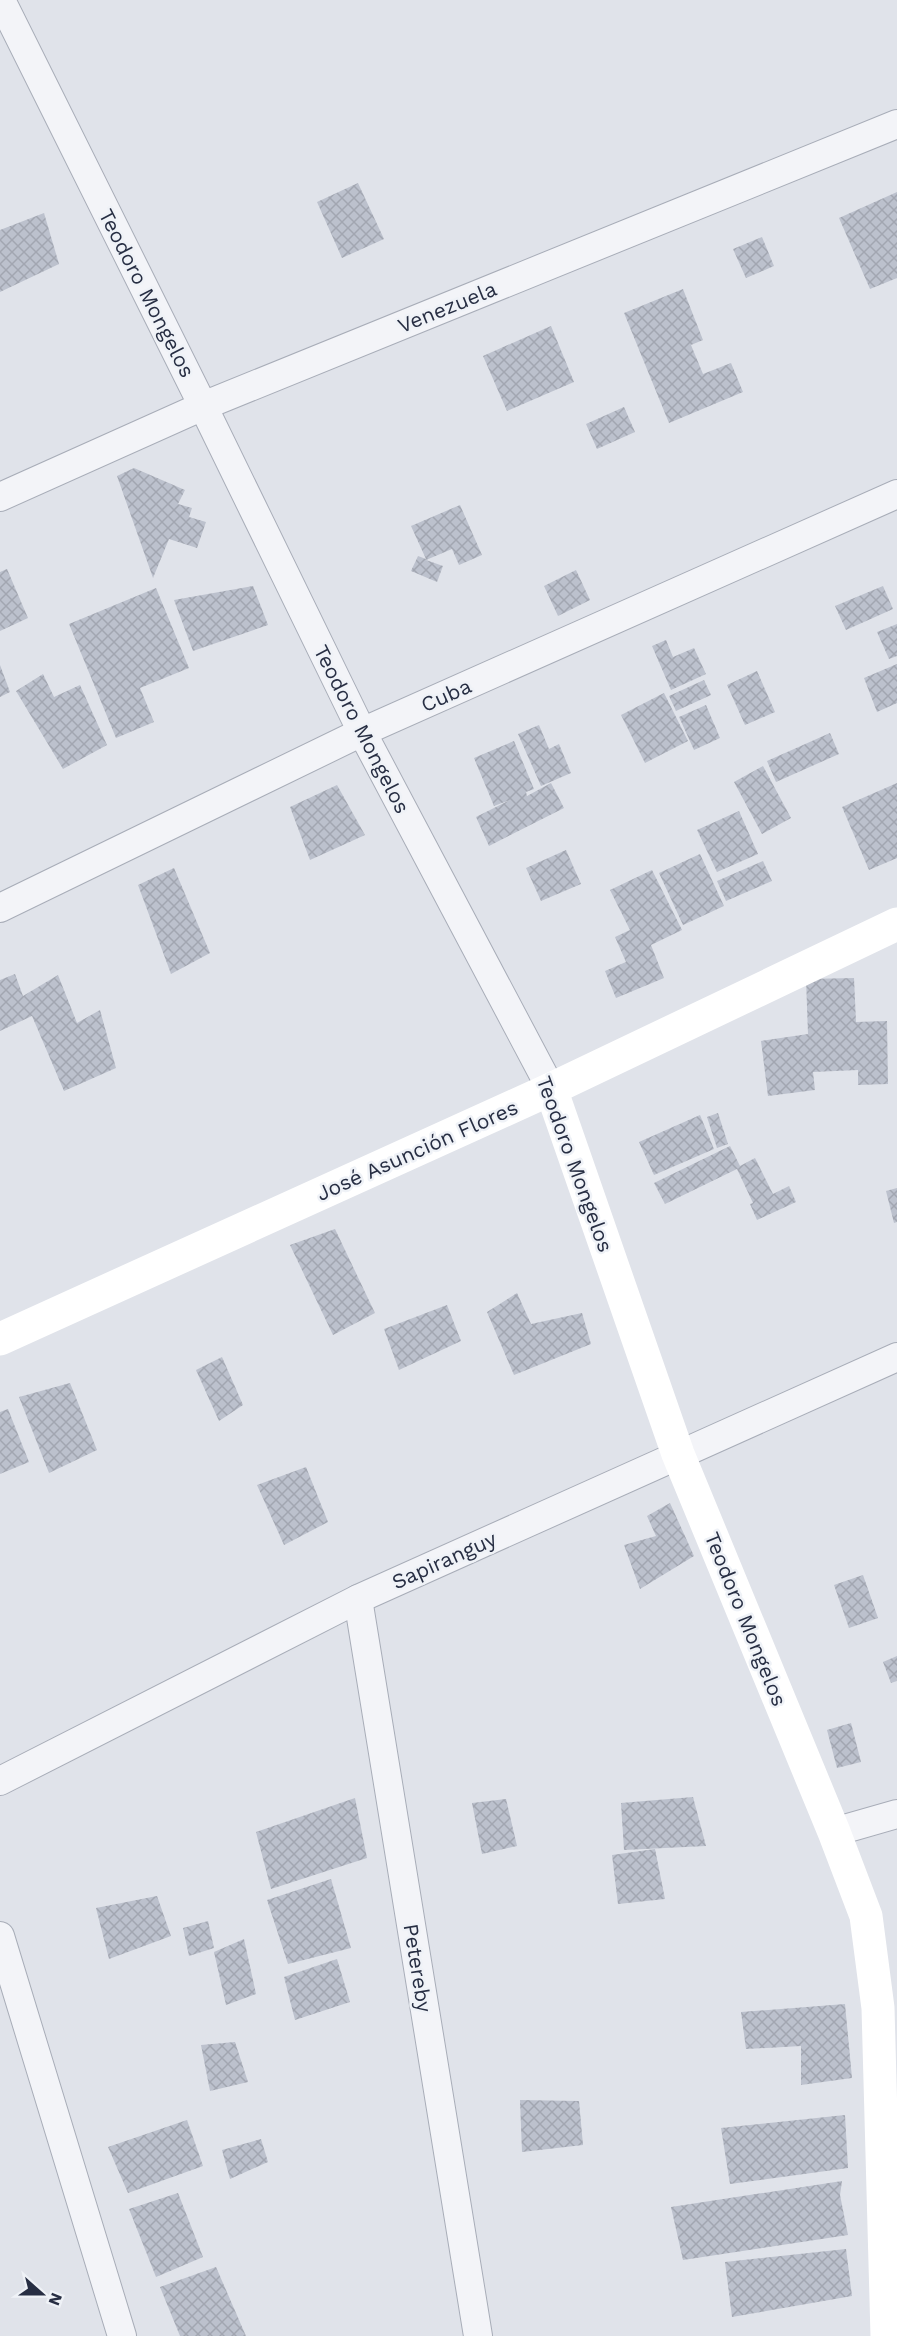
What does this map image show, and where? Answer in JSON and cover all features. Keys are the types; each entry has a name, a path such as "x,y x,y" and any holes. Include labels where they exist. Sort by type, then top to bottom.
{"street":[{"name":"Teodoro Mongelos","path":"1,0 362,732 551,1089 678,1454 866,1916 878,2007 887,2336"},
{"name":"Venezuela","path":"0,497 203,406 897,124"},
{"name":"Cuba","path":"0,909 362,732 897,495"},
{"name":"José Asunción Flores","path":"0,1339 551,1089 897,924"},
{"name":"Sapiranguy","path":"0,1781 358,1599 897,1357"},
{"name":"Petereby","path":"358,1599 478,2336"},
{"path":"834,1833 897,1814"},
{"path":"0,1936 122,2336"}],"building":[{"path":"358,183 384,239 342,258 317,202"},
{"path":"897,192 897,278 870,289 839,218"},
{"path":"44,213 59,264 0,292 0,230"},
{"path":"762,237 774,266 746,278 733,249"},
{"path":"683,289 703,340 691,345 703,374 731,363 743,392 669,423 624,313"},
{"path":"551,326 574,382 507,411 483,356"},
{"path":"624,407 635,432 597,449 586,424"},
{"path":"134,468 185,490 178,504 192,508 189,517 206,522 197,548 169,539 153,578 117,476"},
{"path":"460,505 482,555 459,565 452,549 426,560 443,566 437,582 411,571 418,556 426,559 411,526"},
{"path":"7,569 28,618 0,631 0,572"},
{"path":"576,570 590,600 558,616 544,586"},
{"path":"253,586 268,625 193,651 174,600"},
{"path":"883,586 893,609 846,630 835,606"},
{"path":"156,588 189,668 140,688 154,722 116,738 69,624"},
{"path":"897,624 897,656 889,659 877,632"},
{"path":"666,640 673,657 694,648 706,674 671,690 652,646"},
{"path":"897,664 897,703 877,712 864,678"},
{"path":"0,665 10,692 0,697"},
{"path":"757,671 775,712 745,725 727,685"},
{"path":"43,674 54,697 80,685 107,745 63,769 16,691"},
{"path":"704,680 711,695 676,711 669,696"},
{"path":"664,693 688,741 645,763 621,715"},
{"path":"706,705 720,738 694,750 679,717"},
{"path":"539,725 549,749 559,744 571,773 541,786 518,734"},
{"path":"830,733 839,754 776,782 767,761"},
{"path":"514,741 534,789 526,792 527,796 551,783 564,808 489,846 476,817 510,800 494,806 474,758"},
{"path":"763,766 791,818 762,834 734,782"},
{"path":"897,783 897,858 869,870 842,807"},
{"path":"337,785 365,835 310,860 290,807"},
{"path":"739,811 758,854 717,872 697,830"},
{"path":"566,850 581,884 541,901 526,868"},
{"path":"700,854 724,906 683,925 659,873"},
{"path":"763,861 772,881 726,901 717,881"},
{"path":"174,868 210,953 171,974 138,885"},
{"path":"652,870 682,930 651,945 664,978 616,998 605,971 626,962 615,937 630,930 610,890"},
{"path":"15,974 23,996 58,975 77,1023 100,1010 116,1068 64,1091 32,1016 0,1031 0,980"},
{"path":"854,978 856,1022 887,1021 888,1084 858,1085 858,1070 813,1072 815,1090 768,1096 761,1041 808,1034 806,979"},
{"path":"718,1113 728,1144 717,1148 707,1117"},
{"path":"700,1115 714,1149 654,1175 639,1142"},
{"path":"730,1146 740,1166 755,1158 773,1194 789,1186 796,1202 757,1220 750,1204 753,1203 737,1169 665,1204 654,1183"},
{"path":"897,1188 897,1222 894,1223 886,1191"},
{"path":"335,1229 375,1313 333,1335 290,1245"},
{"path":"517,1293 531,1324 582,1313 591,1344 514,1375 487,1312"},
{"path":"447,1305 461,1341 399,1370 384,1329"},
{"path":"222,1357 243,1405 219,1421 196,1370"},
{"path":"70,1383 97,1450 49,1473 19,1397"},
{"path":"8,1409 29,1462 0,1474 0,1412"},
{"path":"306,1467 328,1522 284,1545 257,1485"},
{"path":"670,1503 694,1556 640,1589 624,1545 656,1536 647,1516"},
{"path":"863,1575 878,1618 849,1628 834,1585"},
{"path":"897,1656 897,1681 891,1683 883,1662"},
{"path":"851,1723 861,1762 837,1768 827,1730"},
{"path":"693,1797 706,1846 624,1850 621,1803"},
{"path":"355,1798 367,1858 271,1889 256,1832"},
{"path":"506,1799 517,1846 482,1854 472,1803"},
{"path":"655,1849 665,1899 618,1904 612,1855"},
{"path":"331,1879 351,1948 288,1964 267,1900"},
{"path":"157,1896 171,1936 109,1959 96,1908"},
{"path":"208,1921 214,1948 189,1956 183,1928"},
{"path":"244,1939 256,1994 226,2005 214,1952"},
{"path":"337,1959 350,2002 295,2020 284,1977"},
{"path":"845,2004 852,2078 801,2085 801,2046 746,2049 741,2012"},
{"path":"235,2042 248,2082 210,2091 201,2045"},
{"path":"520,2100 579,2101 583,2145 522,2152"},
{"path":"845,2115 848,2168 730,2184 721,2128"},
{"path":"187,2120 203,2166 128,2193 108,2147"},
{"path":"261,2139 268,2162 230,2179 222,2150"},
{"path":"842,2181 840,2195 848,2235 683,2260 671,2207"},
{"path":"178,2193 203,2257 156,2277 129,2209"},
{"path":"846,2249 852,2296 732,2317 725,2262"},
{"path":"216,2267 246,2336 180,2336 160,2287"}]}
